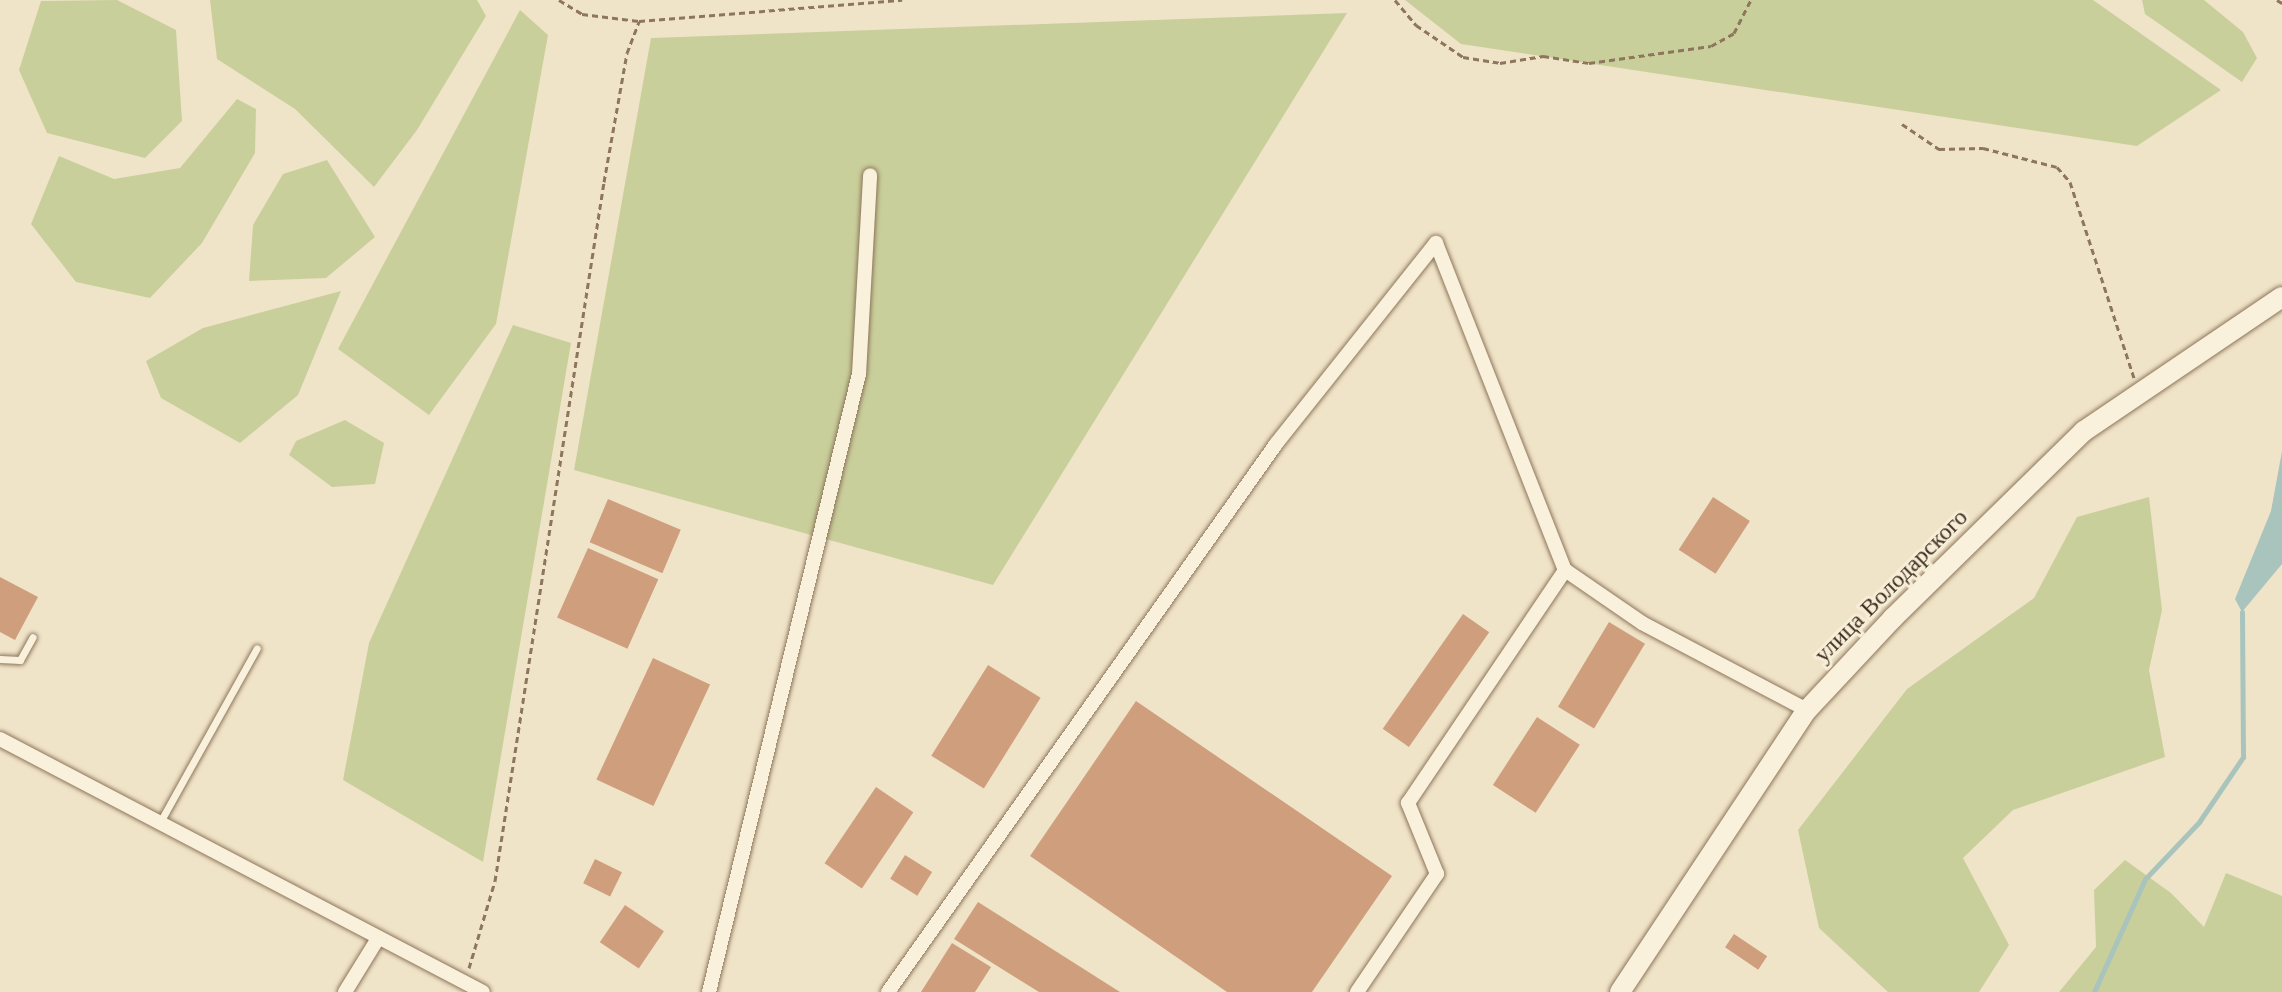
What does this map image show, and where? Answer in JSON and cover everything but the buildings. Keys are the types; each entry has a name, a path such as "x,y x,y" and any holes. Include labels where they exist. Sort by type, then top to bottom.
{"main road":[{"name":"улица Володарского","path":"1620,992 1807,710 1893,618 2084,431 2282,297"}],"street":[{"path":"709,992 859,374 870,175"},
{"path":"888,992 1276,444 1436,243 1565,570 1642,623 1807,710"},
{"path":"1357,992 1437,874 1408,803 1565,570"},
{"path":"0,739 377,940 483,992"},
{"path":"345,992 377,940"}],"lane":[{"path":"0,659 20,660 33,637"},
{"path":"159,824 257,648"}],"path":[{"path":"559,0 582,14 639,21 902,0"},
{"path":"1395,0 1416,25 1463,57 1500,63 1543,56 1589,63 1711,46 1734,33 1751,0"},
{"path":"2277,0 2282,3"},
{"path":"465,984 495,881 604,182 627,53 639,21"},
{"path":"1902,124 1939,149 1983,148 2057,167 2070,182 2128,370 2143,391"}],"green space":[{"path":"117,0 176,30 182,121 145,158 47,133 19,70 41,1"},
{"path":"210,0 477,0 486,16 417,130 374,187 295,109 217,59"},
{"path":"1405,0 2093,0 2221,90 2137,146 1461,44"},
{"path":"2142,0 2204,0 2243,32 2257,58 2242,82 2145,14"},
{"path":"520,10 548,35 496,324 429,415 338,349"},
{"path":"1347,13 993,585 574,470 651,38"},
{"path":"237,99 256,109 255,153 202,243 150,298 76,282 31,224 59,156 114,179 180,168"},
{"path":"327,160 375,237 326,278 249,281 253,225 283,174"},
{"path":"341,291 298,395 240,443 161,398 146,361 203,328"},
{"path":"513,325 571,343 483,862 343,780 369,643"},
{"path":"345,420 384,443 375,484 332,487 289,455 296,441"},
{"path":"2149,497 2162,610 2149,670 2165,757 2013,810 1963,858 2009,945 1979,992 1888,992 1819,928 1798,830 1907,689 2034,598 2077,517"},
{"path":"2125,860 2171,893 2204,927 2226,873 2282,896 2282,992 2059,992 2096,947 2094,890"}],"water":[{"path":"2282,451 2282,564 2242,612 2235,599 2271,511"}],"waterway":[{"path":"2094,992 2145,879 2199,822 2243,757 2242,612"}]}
